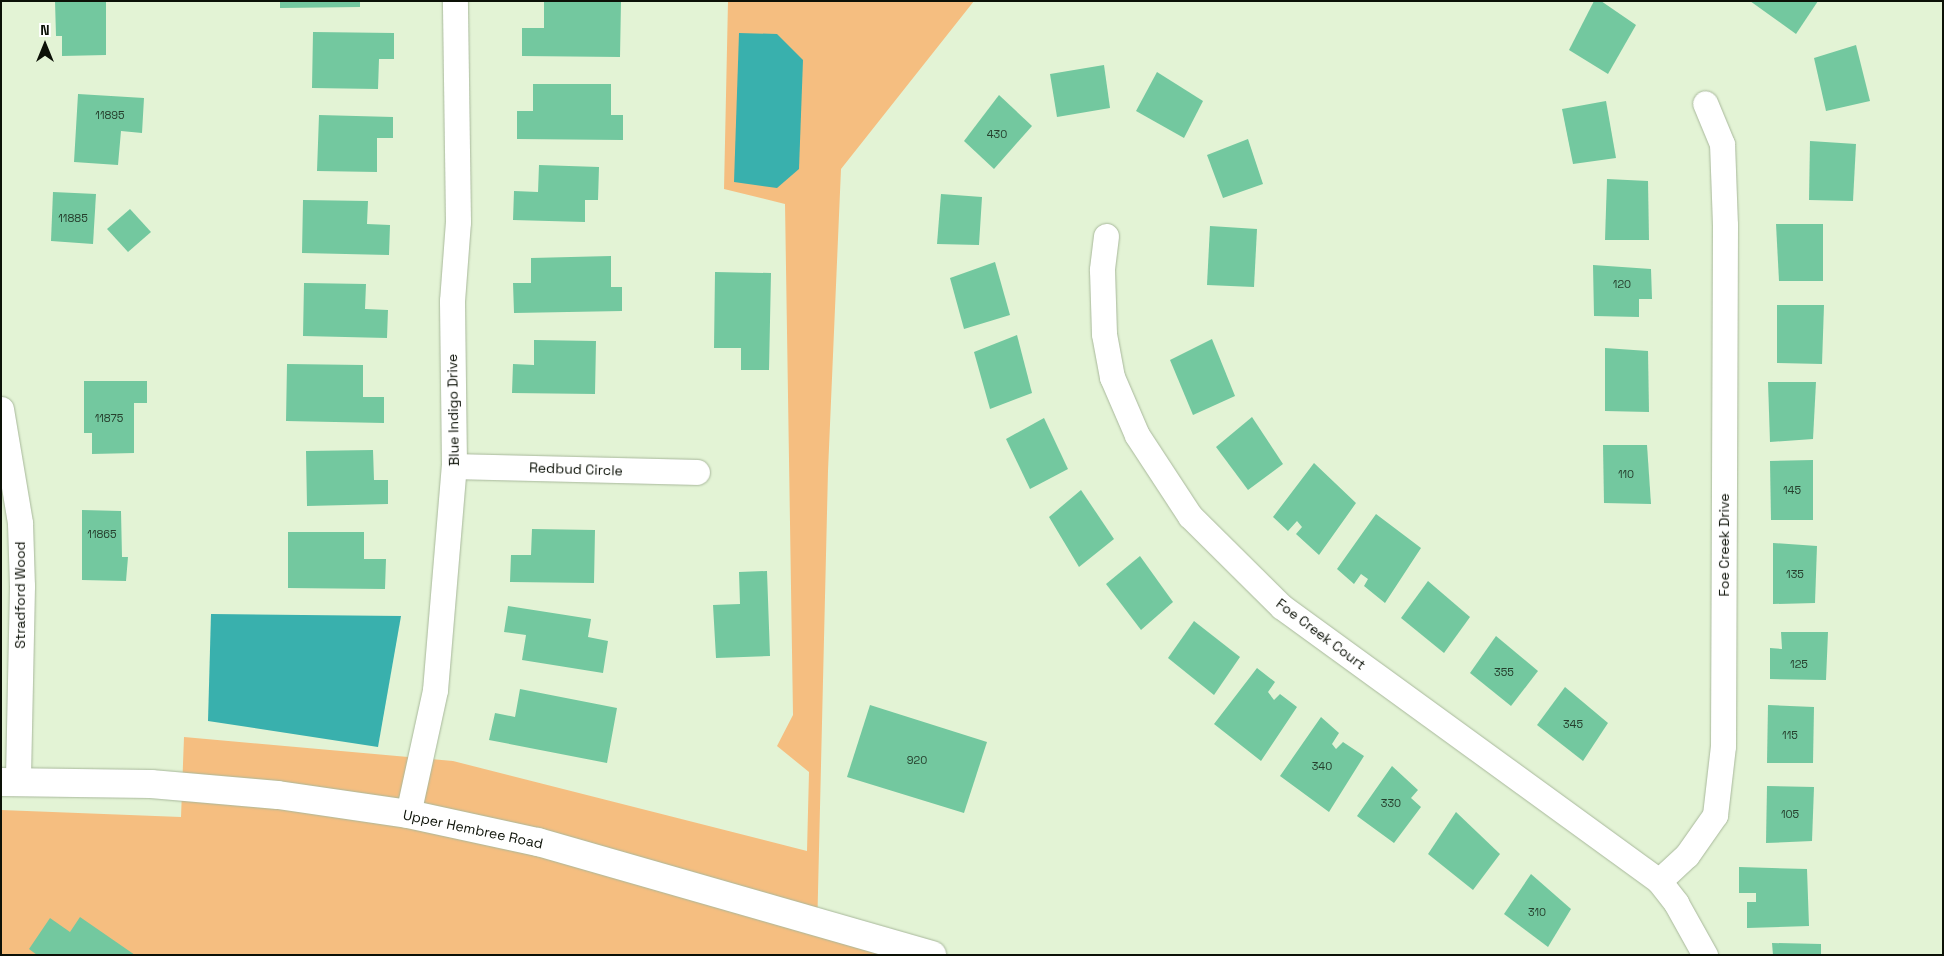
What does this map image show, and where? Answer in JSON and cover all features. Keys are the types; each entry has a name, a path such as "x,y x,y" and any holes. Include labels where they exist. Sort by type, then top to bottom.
{"street":[{"name":"Blue Indigo Drive","path":"408,814 436,690 454,466 452,301 458,222 455,1"},
{"name":"Foe Creek Drive","path":"1658,881 1687,855 1715,816 1723,746 1724,198 1722,144 1705,103"},
{"name":"Foe Creek Court","path":"1106,236 1102,270 1104,334 1112,376 1137,435 1190,516 1282,606 1658,881"},
{"name":"Stradford Wood","path":"1,410 20,523 22,586 10,782"},
{"name":"Redbud Circle","path":"454,466 697,472"},
{"name":"Upper Hembree Road","path":"10,782 151,784 278,795 408,814 538,842 932,955"},
{"path":"1658,881 1676,903 1705,955"}],"shaded area":[{"path":"728,1 974,1 841,169 828,471 817,934 902,955 1,955 1,810 181,817 184,737 453,761 807,851 809,772 777,746 793,715 785,204 724,189"}],"water":[{"path":"739,33 777,34 803,60 799,169 777,188 734,182"},
{"path":"211,614 401,616 378,747 208,721"}],"building":[{"path":"55,1 106,1 106,55 62,56 62,36 56,36"},
{"path":"280,1 360,1 360,7 280,8"},
{"path":"544,1 621,2 620,57 522,56 522,28 544,28"},
{"path":"1594,1 1601,1 1636,25 1608,74 1569,50"},
{"path":"1750,1 1818,1 1796,34"},
{"path":"313,32 394,33 394,59 379,59 378,89 312,88"},
{"path":"1856,45 1870,101 1826,111 1814,58"},
{"path":"1104,65 1110,108 1057,117 1050,74"},
{"path":"1157,72 1203,101 1184,138 1136,111"},
{"path":"533,84 611,84 611,115 623,115 623,140 517,139 517,111 533,111"},
{"path":"78,94 144,98 142,133 121,131 118,165 74,162"},
{"path":"999,95 1032,126 994,169 964,141"},
{"path":"1606,101 1616,158 1573,164 1562,109"},
{"path":"319,115 393,117 393,138 377,138 377,172 317,171"},
{"path":"1248,139 1263,184 1223,198 1207,155"},
{"path":"1810,141 1856,144 1853,201 1809,200"},
{"path":"539,165 599,167 598,200 585,200 585,222 513,220 514,191 538,192"},
{"path":"1607,179 1648,181 1649,240 1605,240"},
{"path":"53,192 96,194 93,244 51,241"},
{"path":"941,194 982,197 979,245 937,244"},
{"path":"303,200 368,201 367,224 390,225 389,255 302,253"},
{"path":"130,209 151,232 128,252 107,229"},
{"path":"1776,224 1823,224 1823,281 1779,281"},
{"path":"1210,226 1257,229 1254,287 1207,285"},
{"path":"611,256 611,287 622,287 622,311 514,313 513,283 531,283 531,258"},
{"path":"995,262 1010,315 964,329 950,278"},
{"path":"1593,265 1651,269 1652,299 1639,299 1639,317 1594,316"},
{"path":"715,272 771,273 769,370 741,370 741,348 714,348"},
{"path":"304,283 366,284 365,309 388,310 387,338 303,336"},
{"path":"1777,305 1824,305 1822,364 1777,363"},
{"path":"1017,335 1032,393 990,409 974,352"},
{"path":"1212,339 1235,396 1193,415 1170,360"},
{"path":"534,340 596,341 595,394 512,393 513,364 534,365"},
{"path":"1605,348 1648,351 1649,412 1605,411"},
{"path":"287,364 363,365 363,397 384,397 384,423 286,421"},
{"path":"84,381 147,381 147,403 134,403 134,453 92,454 92,433 84,433"},
{"path":"1768,382 1816,382 1813,439 1770,442"},
{"path":"1252,417 1283,464 1248,490 1216,447"},
{"path":"1044,418 1068,469 1030,489 1006,439"},
{"path":"1603,445 1647,445 1651,504 1604,503"},
{"path":"373,450 374,480 388,480 388,504 307,506 306,451"},
{"path":"1813,460 1813,520 1771,520 1770,461"},
{"path":"1314,463 1356,503 1319,555 1296,534 1302,527 1297,521 1288,531 1273,517"},
{"path":"1081,490 1114,539 1079,567 1049,517"},
{"path":"82,510 121,511 122,557 128,557 126,581 82,580"},
{"path":"1376,514 1421,548 1385,603 1364,586 1368,579 1361,574 1354,584 1337,569"},
{"path":"532,529 595,530 594,583 510,582 511,555 531,555"},
{"path":"288,532 364,532 364,559 386,559 385,589 288,588"},
{"path":"1773,543 1817,546 1815,603 1773,604"},
{"path":"1140,556 1173,602 1141,630 1106,584"},
{"path":"767,571 770,656 716,658 713,605 740,604 739,572"},
{"path":"1428,581 1470,617 1444,653 1401,618"},
{"path":"508,606 591,619 588,637 608,641 603,673 522,660 526,635 504,632"},
{"path":"1194,621 1240,657 1214,695 1168,658"},
{"path":"1781,632 1828,632 1826,680 1770,679 1770,648 1782,649"},
{"path":"1496,636 1538,671 1511,706 1470,673"},
{"path":"1257,668 1275,682 1268,692 1274,700 1280,694 1297,707 1261,761 1214,724"},
{"path":"1565,687 1608,723 1583,761 1537,725"},
{"path":"520,689 617,708 607,763 489,740 495,713 515,717"},
{"path":"870,705 987,742 964,813 847,777"},
{"path":"1768,705 1814,707 1813,763 1767,763"},
{"path":"1321,717 1339,733 1332,744 1336,749 1343,742 1364,756 1329,812 1280,776"},
{"path":"1392,766 1418,790 1411,798 1421,807 1394,843 1357,816"},
{"path":"1767,786 1814,787 1812,841 1766,843"},
{"path":"1456,812 1500,854 1473,890 1428,854"},
{"path":"1739,867 1807,869 1809,926 1747,928 1747,902 1756,902 1756,893 1739,893"},
{"path":"1531,874 1571,909 1548,947 1504,914"},
{"path":"80,917 135,955 37,955 29,949 50,918 70,932"},
{"path":"1772,943 1821,944 1821,955 1773,955"}]}
